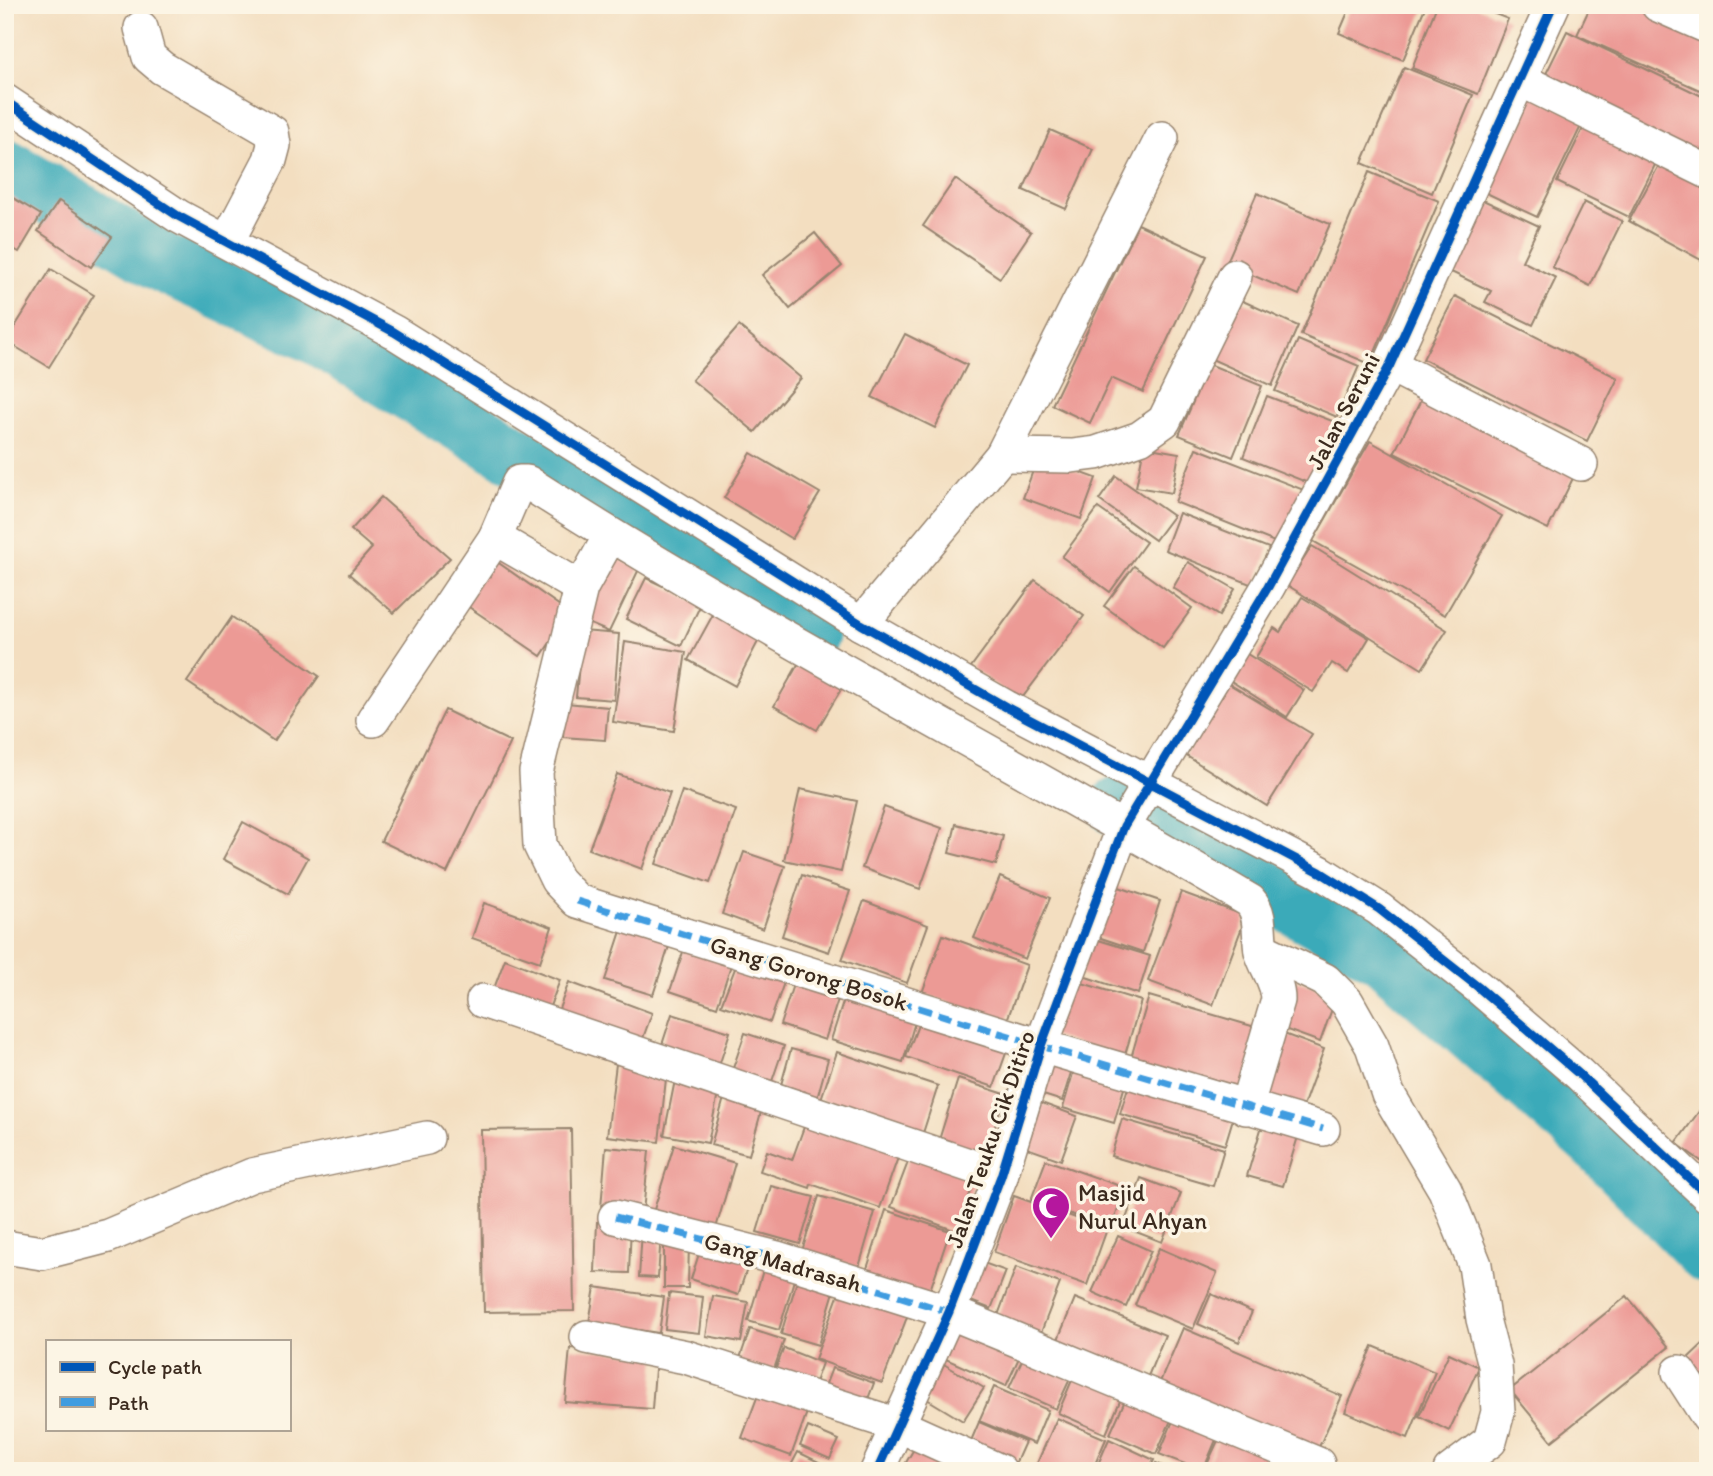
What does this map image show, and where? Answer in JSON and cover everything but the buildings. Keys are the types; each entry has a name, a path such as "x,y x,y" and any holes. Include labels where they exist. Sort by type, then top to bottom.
{"street":[{"name":"Jalan Seruni","path":"1137,804 1268,587 1390,365 1553,5"},
{"path":"1658,5 1708,27"},
{"path":"141,28 149,57 162,68 272,132 275,145 270,160 227,242"},
{"path":"1521,80 1708,172"},
{"path":"5,101 178,216 406,340 861,624 1006,707 1137,804 1250,901 1256,910 1261,949 1278,989 1278,1000 1246,1108"},
{"path":"861,624 1002,455 1162,138"},
{"path":"1002,455 1072,456 1096,453 1140,438 1164,421 1235,276"},
{"path":"1390,365 1581,464"},
{"path":"373,720 495,538 522,481 610,536 1137,804 1320,872 1379,909 1478,987 1579,1074 1708,1196"},
{"path":"495,538 581,588 610,536"},
{"name":"Gang Gorong Bosok","path":"581,588 541,746 535,785 540,845 557,880 577,901 1041,1046 1323,1129"},
{"name":"Jalan Teuku Cik Ditiro","path":"877,1471 949,1312 1001,1176 1041,1046 1137,804"},
{"path":"1261,949 1325,980 1347,1002 1366,1032 1388,1094 1446,1190 1475,1265 1495,1365 1498,1412 1490,1441 1450,1471"},
{"path":"483,1001 1001,1176"},
{"path":"5,1247 42,1253 108,1236 252,1175 427,1138"},
{"name":"Gang Madrasah","path":"615,1217 777,1258 949,1312 1318,1464"},
{"path":"587,1337 686,1357 898,1425 1000,1471"},
{"path":"1679,1372 1708,1417"}],"waterway":[{"path":"5,168 165,264 317,335 809,633"},
{"path":"1118,807 1382,954 1599,1144 1708,1254"}],"marked path":[{"path":"577,901 1041,1046 1323,1129"},
{"path":"615,1217 777,1258 949,1312"}],"cycle path":[{"path":"877,1471 949,1312 1001,1176 1041,1046 1124,826 1268,587 1390,365 1553,5"},
{"path":"5,101 178,216 394,332 861,624 1006,707 1320,872 1379,909 1478,987 1579,1074 1708,1196"}],"place":[{"name":"Masjid Nurul Ahyan","path":"1051,1240"}]}
